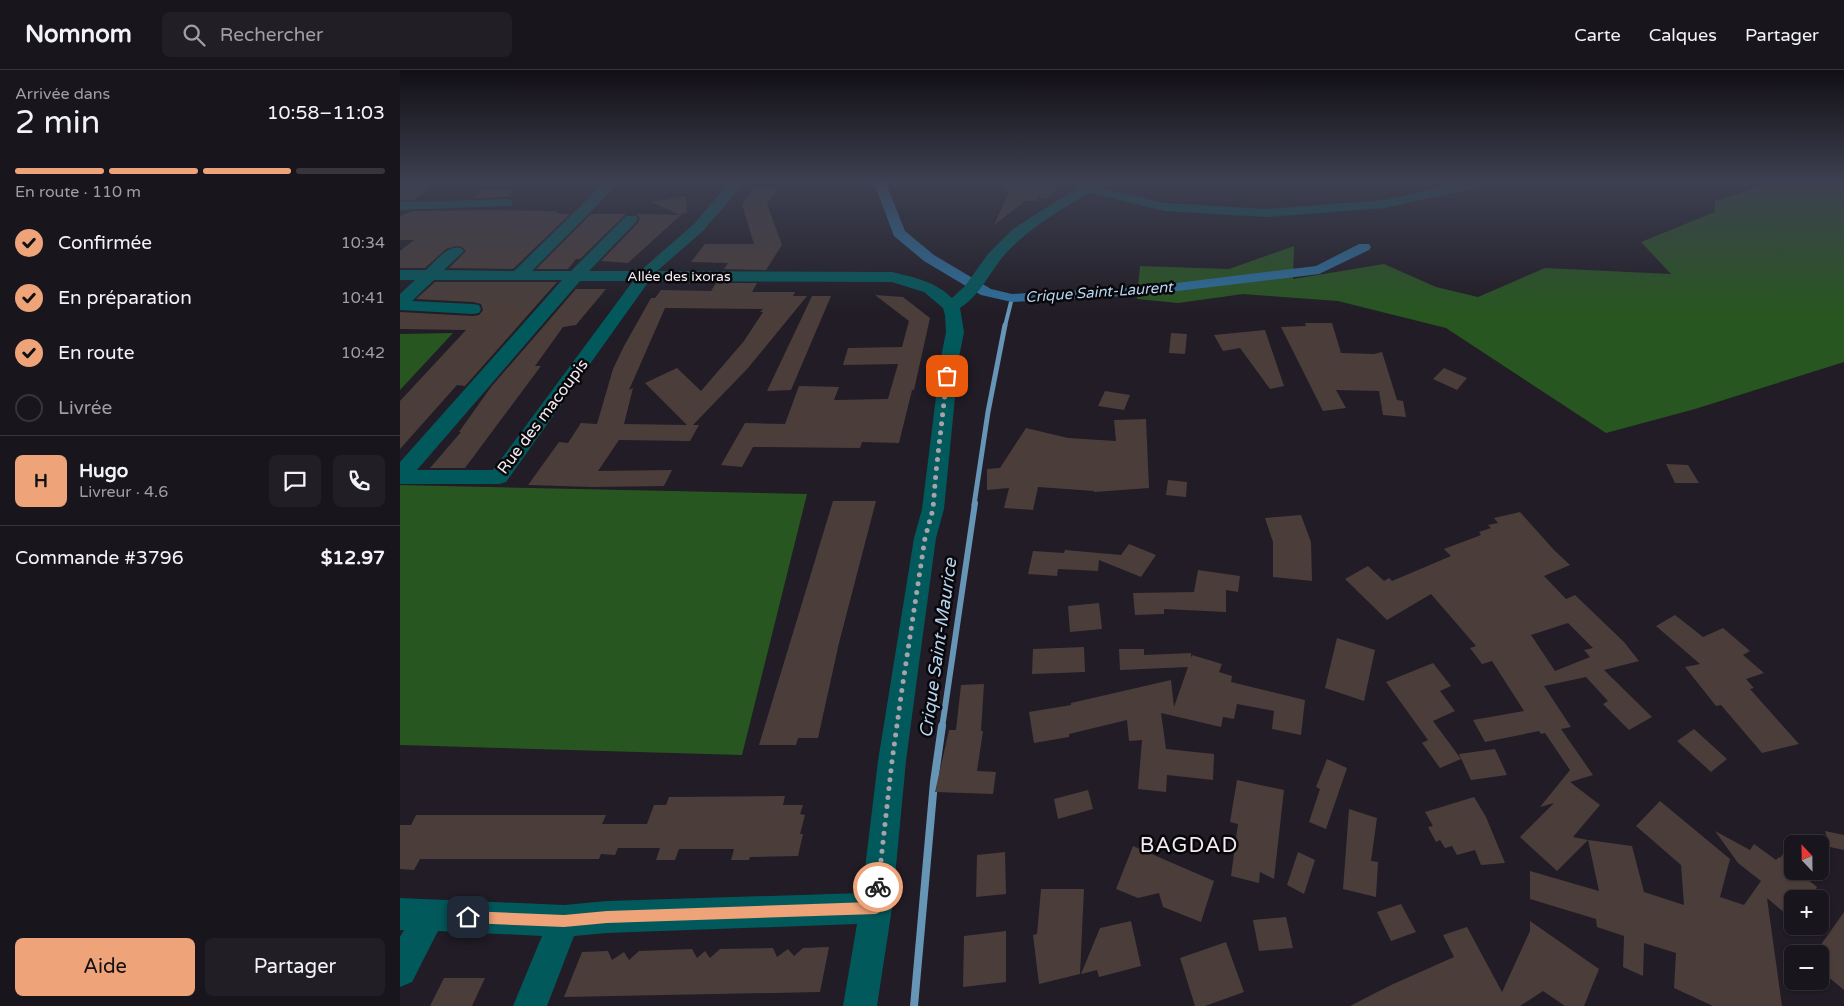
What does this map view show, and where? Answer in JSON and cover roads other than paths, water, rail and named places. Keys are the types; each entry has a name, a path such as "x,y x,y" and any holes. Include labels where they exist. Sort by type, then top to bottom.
{"street":[{"path":"520,274 568,227"},
{"name":"Rue des macoupis","path":"400,476 576,275 623,227"},
{"path":"645,275 699,227"},
{"path":"860,1006 876,908 894,743 925,538 933,509 944,405 955,332 954,315 960,299 980,278 986,266 1026,227"},
{"path":"400,304 456,252"},
{"name":"Allée des ixoras","path":"400,275 892,277 910,281 960,299"},
{"name":"Rue des macoupis","path":"400,476 500,477 645,275"},
{"path":"400,304 474,310"},
{"path":"400,970 415,915 564,921 607,917 876,908"},
{"path":"530,1006 564,921"}],"waterway":[{"name":"Crique Saint-Laurent","path":"897,227 899,233 929,258 986,292 1012,298 1144,291 1319,270 1364,247"},
{"name":"Crique Saint-Maurice","path":"1005,326 1012,298"},
{"name":"Crique Saint-Maurice","path":"974,505 988,412 1005,325"},
{"name":"Crique Saint-Maurice","path":"942,728 975,503"},
{"name":"Crique Saint-Maurice","path":"914,1006 934,782 942,726"}],"district":[{"name":"BAGDAD","path":"1189,845"}]}
